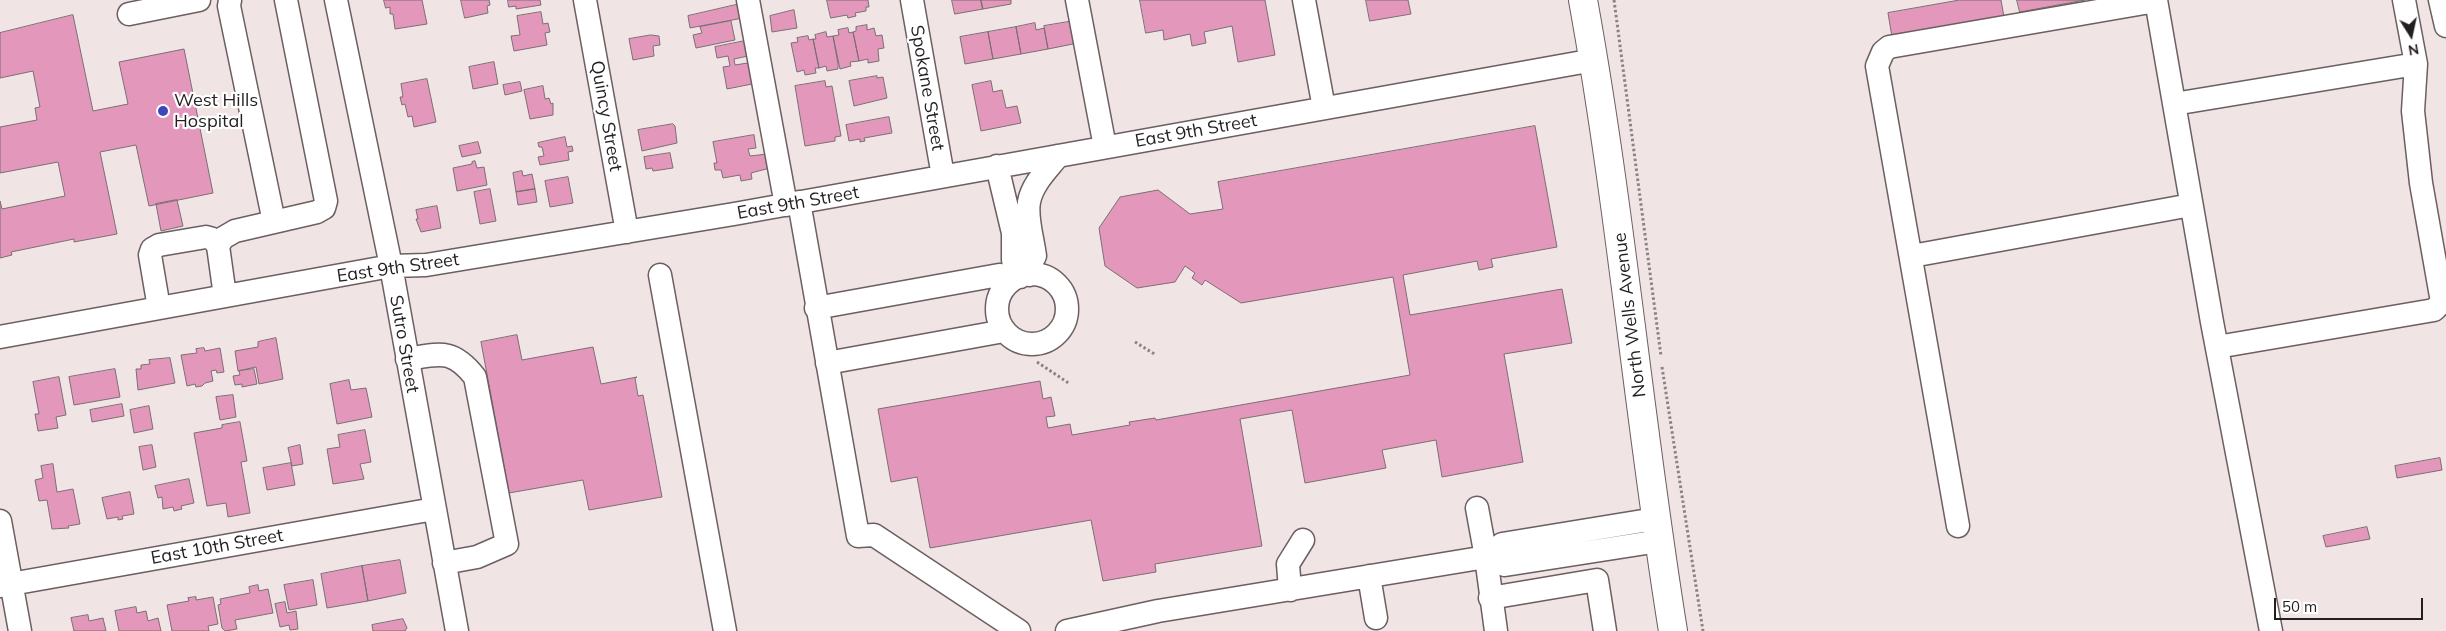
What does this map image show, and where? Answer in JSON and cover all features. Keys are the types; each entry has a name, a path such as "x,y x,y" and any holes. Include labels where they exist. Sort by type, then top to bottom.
{"main road":[{"name":"North Wells Avenue","path":"1583,0 1618,216 1625,288 1657,530 1673,631"}],"street":[{"path":"129,14 198,0"},
{"path":"230,0 229,6 274,222"},
{"path":"218,246 223,238 235,231 317,212 324,208 326,201 286,0"},
{"name":"Sutro Street","path":"336,0 391,266 457,631"},
{"name":"Quincy Street","path":"585,0 627,232"},
{"path":"748,0 816,308 858,536 874,535 1019,631"},
{"name":"Spokane Street","path":"912,0 943,176"},
{"path":"1078,0 1105,147"},
{"path":"1304,0 1324,108"},
{"path":"1958,526 1912,256 1877,66 1883,52 1889,47 2156,0 2191,205 2271,631"},
{"path":"2217,347 2434,310 2442,302 2422,183 2414,111 2416,64 2404,0"},
{"path":"2440,0 2446,26"},
{"name":"East 9th Street","path":"0,336 391,266 426,264 792,204 1594,60"},
{"path":"2174,104 2416,64"},
{"path":"816,308 999,275 1026,273 1041,276 1052,281 1060,289 1066,306 1064,323 1053,337 1037,344 1025,344 1014,339 1004,331 999,322 998,300 1003,290 1026,273 1035,256 1029,201 1036,184 1058,156"},
{"path":"997,166 1013,233 1012,260 1026,273"},
{"path":"1912,256 2191,205"},
{"path":"159,308 150,256 152,249 206,237 213,239 218,246 225,296"},
{"path":"660,275 725,631"},
{"path":"827,363 1004,331"},
{"path":"407,359 446,354 465,364 475,377 507,544 477,557 444,563"},
{"path":"1477,508 1496,631"},
{"name":"East 10th Street","path":"6,585 434,509"},
{"path":"0,520 6,585 20,631"},
{"path":"1066,631 1158,611 1486,557 1505,565 1657,530"},
{"path":"1290,590 1288,564 1303,540"},
{"path":"1369,576 1376,618"},
{"path":"1490,598 1597,580 1605,631"}],"path":[{"path":"1614,0 1662,367 1703,631"},
{"path":"1135,342 1156,356"},
{"path":"1037,362 1070,384"}],"building":[{"path":"384,0 422,0 427,24 395,29 393,14 390,14 390,7 386,8"},
{"path":"461,0 489,0 490,5 487,6 488,13 465,18"},
{"path":"508,0 540,0 541,5 516,9 516,6 509,7"},
{"path":"827,0 868,0 869,7 866,7 866,11 855,13 856,16 848,18 847,15 831,18"},
{"path":"952,0 981,0 983,9 955,14"},
{"path":"981,0 1011,0 1011,4 983,9"},
{"path":"1140,0 1265,0 1275,55 1238,62 1232,26 1204,32 1206,43 1192,46 1190,34 1164,40 1163,30 1146,33"},
{"path":"1366,0 1408,0 1411,14 1370,21"},
{"path":"1960,0 2001,0 2004,17 1892,37 1888,13"},
{"path":"2017,0 2085,0 2020,12"},
{"path":"740,4 743,18 690,28 688,16"},
{"path":"794,10 797,28 772,32 770,16"},
{"path":"541,12 543,24 548,23 550,32 545,33 547,45 514,51 511,36 520,35 517,16"},
{"path":"73,15 93,111 128,104 119,62 184,49 213,193 149,206 136,145 100,152 117,234 74,242 74,239 11,252 12,255 0,258 0,201 2,209 65,196 58,162 0,173 0,127 37,120 35,108 40,107 33,71 0,78 0,33"},
{"path":"731,21 735,40 696,48 693,35 702,33 700,27"},
{"path":"1074,21 1078,43 1048,49 1044,26"},
{"path":"1035,23 1036,30 1044,28 1048,49 1021,54 1016,27"},
{"path":"867,25 867,30 874,28 876,36 882,35 884,48 878,49 879,61 868,63 868,59 859,61 853,32 856,31 856,27"},
{"path":"1016,27 1021,54 993,59 988,32"},
{"path":"848,28 849,33 853,32 859,61 850,62 851,66 840,69 833,36 839,35 838,30"},
{"path":"826,32 827,37 833,36 838,64 838,69 827,71 826,66 819,68 813,39 816,39 815,35"},
{"path":"988,32 993,59 965,64 960,37"},
{"path":"651,35 659,36 660,45 653,46 654,56 633,60 629,39"},
{"path":"808,36 809,40 813,39 819,68 815,68 816,73 805,75 804,70 797,72 791,43 798,42 797,38"},
{"path":"745,41 748,56 734,59 735,65 754,62 757,83 727,89 723,67 730,66 728,56 717,58 715,47"},
{"path":"494,62 498,84 473,89 469,67"},
{"path":"877,76 877,78 883,77 887,98 854,106 849,81"},
{"path":"427,79 436,122 414,127 412,116 408,117 405,104 402,105 400,97 403,97 401,84"},
{"path":"825,81 826,87 832,86 841,136 835,137 835,141 805,146 795,86"},
{"path":"991,81 993,92 1002,90 1006,108 1017,106 1021,123 981,131 972,85"},
{"path":"520,82 522,91 505,95 503,85"},
{"path":"543,86 545,99 549,98 551,104 553,103 553,115 530,119 524,90"},
{"path":"889,117 892,133 864,138 865,141 860,142 860,139 849,141 846,125"},
{"path":"673,124 675,126 677,143 642,151 638,130"},
{"path":"1535,126 1557,247 1491,259 1493,267 1479,270 1477,261 1403,275 1410,315 1562,289 1572,343 1504,354 1523,462 1442,477 1436,440 1382,450 1386,468 1305,483 1292,410 1240,419 1262,546 1155,564 1156,572 1103,581 1091,520 930,548 917,477 891,482 878,409 1040,381 1043,399 1051,397 1055,416 1046,417 1048,428 1070,424 1072,435 1130,425 1129,422 1155,418 1156,420 1410,375 1393,277 1241,303 1205,280 1202,285 1192,278 1195,273 1185,266 1175,282 1137,288 1105,266 1099,228 1120,197 1158,190 1190,214 1223,209 1218,182"},
{"path":"754,135 756,148 748,149 750,156 767,154 770,168 751,173 752,179 741,181 740,175 723,178 721,170 715,170 714,163 717,163 713,142"},
{"path":"565,137 567,147 572,146 573,151 568,152 569,160 540,165 538,157 544,156 542,147 539,147 538,143"},
{"path":"478,142 481,153 462,157 459,146"},
{"path":"670,153 673,168 653,171 652,168 646,169 644,157"},
{"path":"475,161 477,168 484,167 487,185 457,191 453,168 472,164"},
{"path":"522,171 523,176 532,174 535,189 516,192 513,173"},
{"path":"568,177 573,203 550,207 545,181"},
{"path":"490,189 496,221 480,224 474,192"},
{"path":"535,189 537,202 518,205 516,192"},
{"path":"177,200 183,226 161,231 156,204"},
{"path":"437,206 441,228 421,232 416,219 418,219 416,210"},
{"path":"517,335 522,360 593,347 601,384 637,377 635,378 638,396 643,395 662,497 589,510 583,480 509,493 481,342"},
{"path":"276,338 283,379 259,384 256,367 238,371 235,351 258,347 258,342"},
{"path":"204,348 205,351 220,348 224,372 217,373 216,370 211,371 213,381 202,386 196,387 195,384 187,386 181,355 197,353 196,349"},
{"path":"170,358 175,383 138,390 136,369 141,369 141,365 150,364 149,360"},
{"path":"115,369 120,397 74,405 69,377"},
{"path":"254,369 257,384 242,387 242,384 235,385 233,376 240,375 239,371"},
{"path":"59,377 66,415 56,417 58,428 38,431 35,414 39,414 33,382"},
{"path":"349,380 351,390 366,388 372,417 337,424 330,384"},
{"path":"233,395 236,417 220,420 216,397"},
{"path":"122,404 124,416 92,422 90,410"},
{"path":"149,406 153,429 134,433 130,410"},
{"path":"240,422 247,461 241,462 250,513 228,517 226,503 207,506 194,433 222,428 222,425"},
{"path":"365,430 371,462 360,464 364,479 333,484 327,449 340,447 338,435"},
{"path":"152,445 156,467 143,470 139,447"},
{"path":"300,445 303,464 292,466 288,448"},
{"path":"2440,458 2442,470 2397,478 2395,466"},
{"path":"291,463 295,485 267,490 263,468"},
{"path":"53,464 57,492 73,489 80,524 68,526 69,528 52,529 47,500 39,501 35,480 43,478 41,466"},
{"path":"189,479 194,503 181,506 182,509 174,511 173,507 163,509 162,497 158,498 155,486"},
{"path":"130,492 134,514 122,516 123,519 118,520 118,517 107,519 102,498"},
{"path":"2367,527 2370,539 2326,547 2323,536"},
{"path":"400,560 406,593 368,601 362,566"},
{"path":"362,566 368,601 327,608 321,574"},
{"path":"313,580 317,605 289,610 284,585"},
{"path":"258,585 259,591 268,589 273,613 235,620 237,629 225,631 222,628 218,605 221,604 220,599 250,593 249,587"},
{"path":"196,597 196,600 213,597 218,624 208,626 209,631 172,631 167,605 189,601 188,598"},
{"path":"285,602 287,613 296,611 298,629 290,630 289,625 280,627 275,604"},
{"path":"136,607 137,613 146,611 148,621 158,618 161,631 119,631 115,611"},
{"path":"88,615 89,621 103,618 106,631 74,631 71,618"},
{"path":"403,619 407,628 405,631 373,631 372,625"}],"place":[{"name":"West Hills Hospital","path":"163,111"}]}
